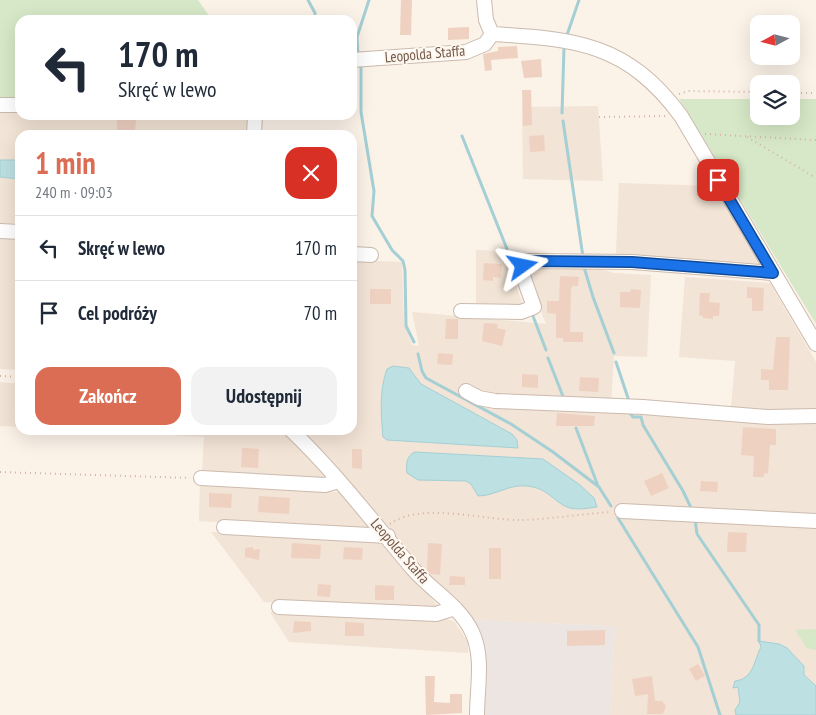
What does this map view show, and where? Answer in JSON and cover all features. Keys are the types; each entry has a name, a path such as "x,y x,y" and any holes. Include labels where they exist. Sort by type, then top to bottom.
{"street":[{"path":"484,0 486,20 492,34 562,39 593,46 636,70 669,100 681,116 816,344"},
{"name":"Leopolda Staffa","path":"357,60 466,52 485,44 492,34"},
{"path":"0,105 15,105"},
{"path":"0,231 15,232"},
{"path":"357,254 371,255"},
{"path":"461,311 521,312 534,307 522,273 523,266 529,261 632,262 773,273"},
{"path":"466,391 479,398 495,402 643,407 768,417 816,416"},
{"name":"Leopolda Staffa","path":"295,435 320,458 385,533 414,570 455,608 467,622 478,647 478,715"},
{"path":"201,478 325,486 339,481"},
{"path":"622,511 816,521"},
{"path":"224,527 385,533"},
{"path":"279,607 436,614 455,608"}],"path":[{"path":"669,100 689,91 750,92"},
{"path":"800,93 816,93"},
{"path":"599,117 681,116"},
{"path":"690,133 816,140"},
{"path":"746,137 816,178"},
{"path":"0,376 15,378"},
{"path":"0,472 162,479 201,478"},
{"path":"385,533 400,517 422,513 510,520 622,511"}],"shaded area":[{"path":"598,106 603,181 523,179 522,107"},
{"path":"15,107 15,120 246,120 246,130 15,130 15,224 0,223 0,108"},
{"path":"619,183 714,186 763,266 760,268 616,254"},
{"path":"0,237 15,238 15,370 0,369"},
{"path":"476,250 505,251 523,306 476,304"},
{"path":"357,260 402,262 404,324 412,345 419,346 412,312 546,324 526,274 532,265 586,265 614,273 651,275 647,357 614,356 611,402 516,397 477,391 463,393 816,421 816,715 610,715 615,626 474,620 421,571 304,435 357,435"},
{"path":"685,277 770,283 816,362 816,412 731,409 735,361 679,357"},
{"path":"0,382 15,384 15,427 0,426"},
{"path":"171,435 286,435 326,472 323,478 202,473 204,437"},
{"path":"200,483 338,492 346,496 378,531 199,521"},
{"path":"211,532 383,540 437,605 434,608 264,602"},
{"path":"270,612 445,619 454,621 468,642 468,653 289,642"},
{"path":"474,620 615,626 610,715 485,715 483,643"}],"green space":[{"path":"0,0 198,0 208,15 15,15 15,99 0,99"},
{"path":"679,99 750,99 750,125 800,125 800,99 816,99 816,324"},
{"path":"816,629 816,650 807,648 795,630"}],"water":[{"path":"0,160 15,160 15,178 0,177"},
{"path":"393,366 409,368 421,384 512,434 517,440 518,448 387,440 383,437 382,394 387,369"},
{"path":"415,452 543,459 580,485 594,498 597,507 570,508 534,487 520,486 478,496 471,484 466,481 418,480 407,473 407,461"},
{"path":"759,641 779,644 787,648 804,666 804,675 816,686 816,715 736,715 735,710 740,702 738,687 733,688 735,681 746,677 753,668 761,647"}],"building":[{"path":"401,0 412,0 411,35 400,35"},
{"path":"469,27 469,39 448,40 448,28"},
{"path":"517,46 518,58 491,60 492,70 485,71 483,54 498,51 498,47"},
{"path":"541,59 542,77 524,78 521,61"},
{"path":"522,90 531,90 532,125 523,126"},
{"path":"117,120 136,120 135,130 117,130"},
{"path":"544,135 545,151 530,152 529,136"},
{"path":"484,263 502,264 501,278 493,277 493,281 483,280"},
{"path":"560,276 579,277 578,286 572,286 571,290 570,332 583,332 583,342 563,342 563,338 556,338 556,314 547,313 547,301 559,301"},
{"path":"747,287 764,288 763,311 752,311 752,298 747,298"},
{"path":"370,289 391,289 391,304 370,304"},
{"path":"631,289 641,290 640,308 620,307 620,292 630,292"},
{"path":"700,293 710,293 709,302 720,303 719,316 713,316 713,319 703,318 703,316 699,315"},
{"path":"446,319 458,319 458,339 445,339"},
{"path":"484,323 498,324 497,328 506,330 502,346 482,341"},
{"path":"776,337 790,337 788,390 769,390 769,380 761,380 761,369 773,370"},
{"path":"438,353 453,354 452,365 437,364"},
{"path":"522,374 538,375 538,388 522,387"},
{"path":"580,377 599,378 598,392 579,391"},
{"path":"557,413 595,416 594,426 556,426"},
{"path":"743,427 776,429 776,445 770,445 768,474 764,473 764,477 753,477 754,456 741,455"},
{"path":"242,448 259,449 258,468 241,467"},
{"path":"352,449 362,449 362,469 352,468"},
{"path":"662,473 669,488 651,496 644,481"},
{"path":"701,481 718,482 717,492 700,491"},
{"path":"209,493 232,494 231,508 209,507"},
{"path":"259,496 290,498 289,514 258,512"},
{"path":"728,532 747,533 746,552 727,552"},
{"path":"292,543 321,545 320,559 291,558"},
{"path":"428,543 442,544 440,575 430,574 427,571"},
{"path":"253,547 253,550 260,549 259,560 245,557 245,548"},
{"path":"344,547 363,548 362,560 343,559"},
{"path":"489,548 501,548 501,579 489,579"},
{"path":"450,576 465,577 465,585 449,585"},
{"path":"318,584 331,585 330,597 317,596"},
{"path":"375,585 394,586 394,600 375,600"},
{"path":"294,621 311,622 311,631 293,633"},
{"path":"345,622 364,623 364,636 345,636"},
{"path":"605,630 605,645 567,646 567,631"},
{"path":"698,664 705,676 696,681 689,669"},
{"path":"425,676 435,676 434,702 450,703 450,694 462,694 462,713 426,715"},
{"path":"652,676 655,701 662,701 666,706 663,714 647,714 648,694 635,696 632,679"}],"waterway":[{"path":"308,0 315,15"},
{"path":"358,55 357,37 369,0"},
{"path":"567,35 579,0"},
{"path":"562,113 564,48"},
{"path":"361,65 361,112 374,191 372,216 392,250 403,261 405,270 406,326 414,342"},
{"path":"563,121 583,257"},
{"path":"462,136 507,249"},
{"path":"511,259 517,275"},
{"path":"584,267 614,353"},
{"path":"533,316 546,350"},
{"path":"418,354 422,371 426,378 511,424 553,452 599,487 611,506"},
{"path":"548,358 564,399"},
{"path":"616,362 629,401"},
{"path":"630,413 633,417 641,417 643,425 683,491 692,510"},
{"path":"576,428 598,486"},
{"path":"618,518 698,647 720,715"},
{"path":"695,519 697,534 759,625 759,641"}],"route":[{"path":"523,266 529,261 632,262 773,273 718,180"}]}
